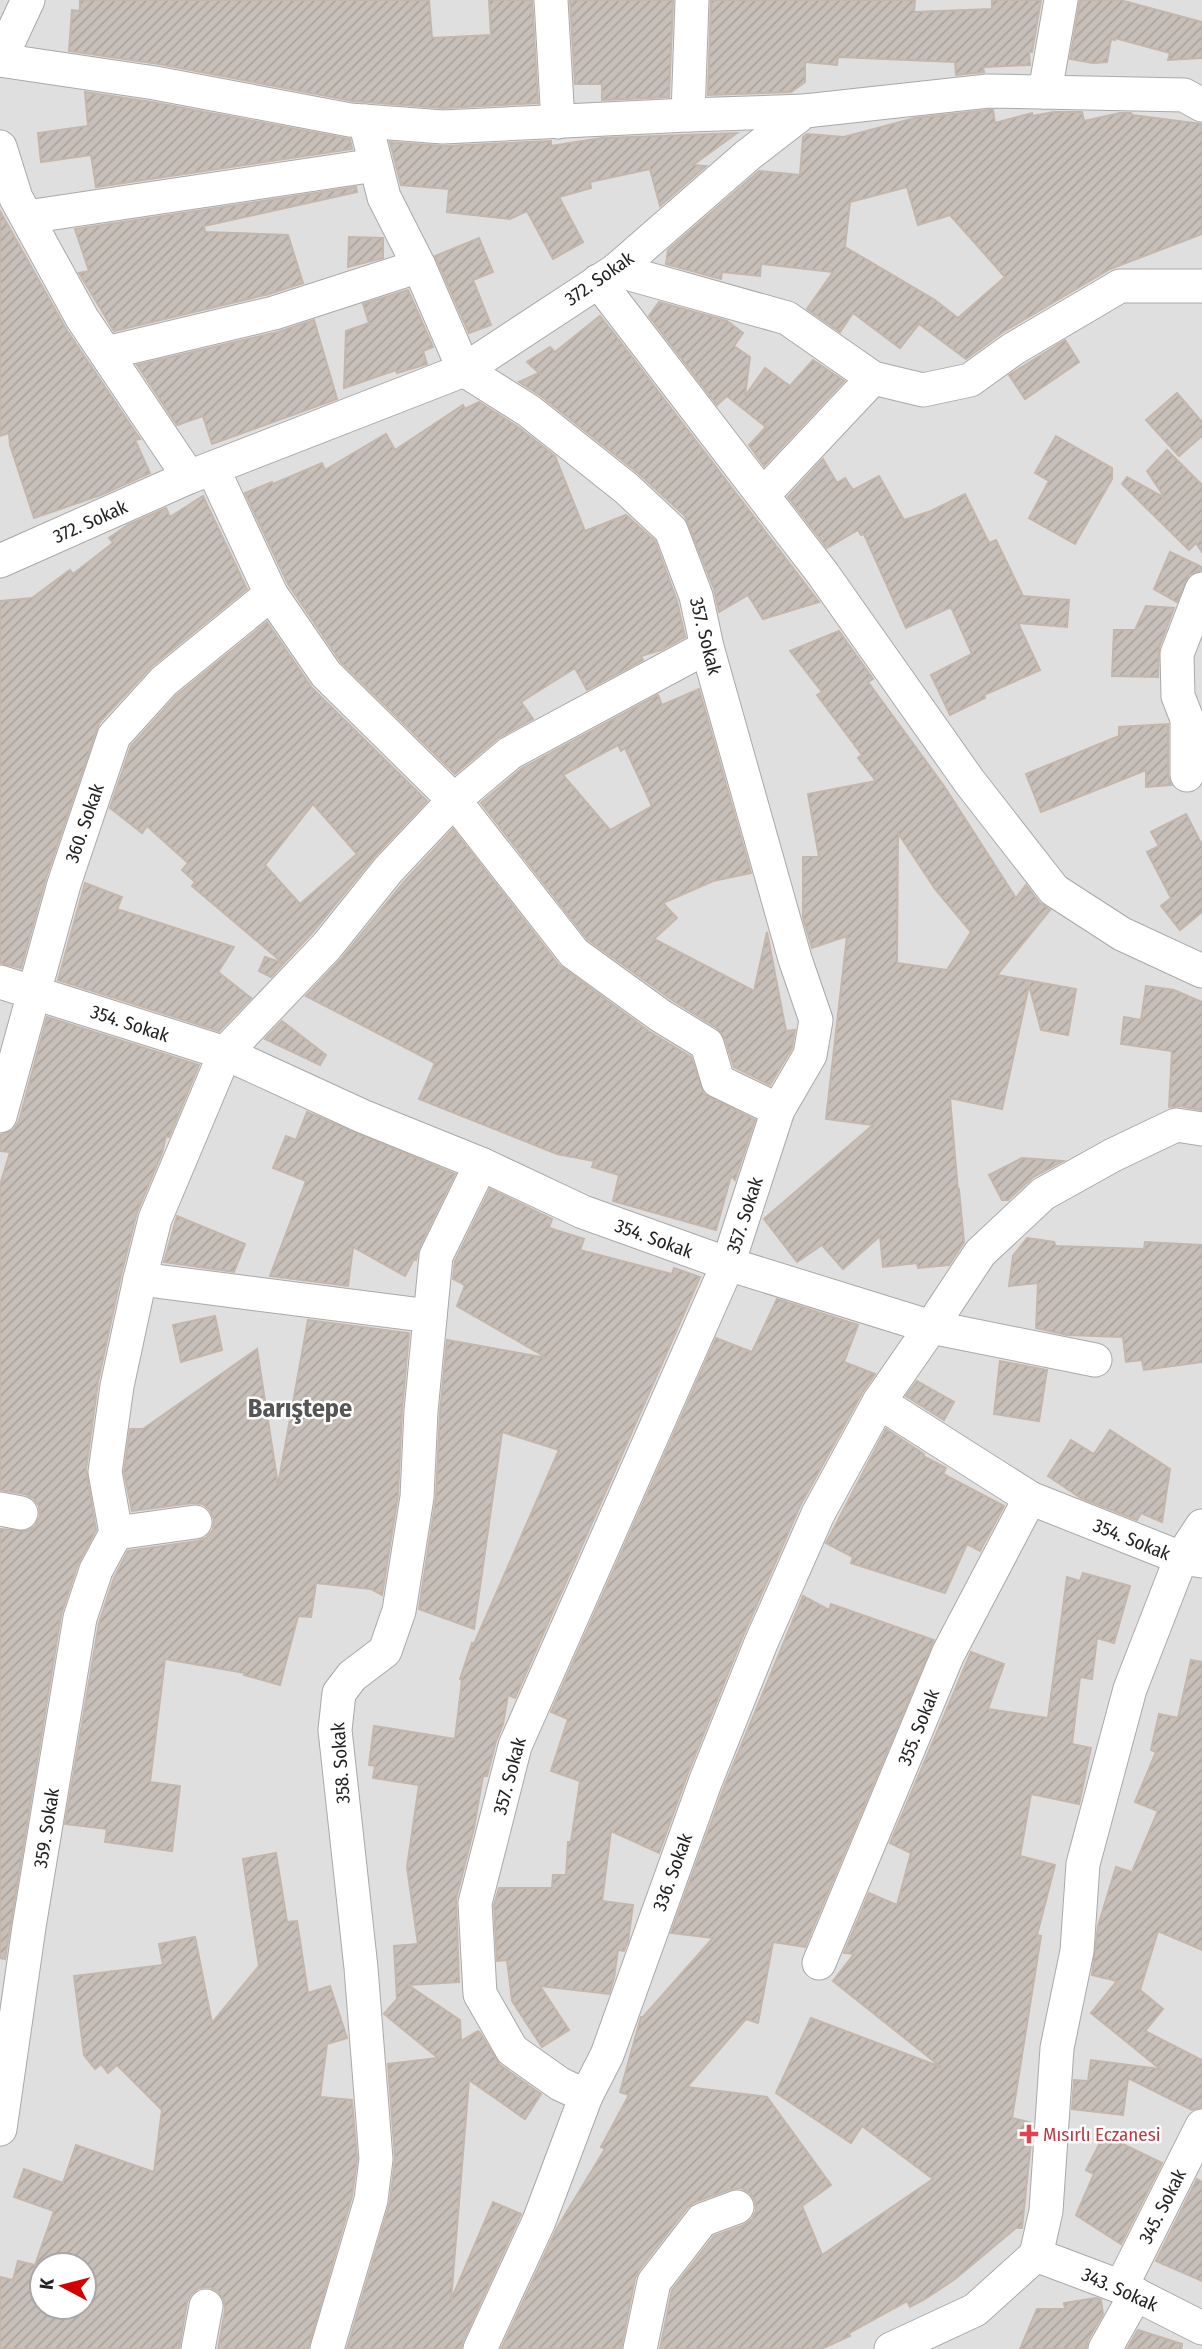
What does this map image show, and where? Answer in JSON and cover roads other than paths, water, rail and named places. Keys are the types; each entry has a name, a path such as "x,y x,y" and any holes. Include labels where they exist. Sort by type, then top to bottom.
{"street":[{"path":"28,0 0,60 155,83 365,121 443,127 805,111 988,91 1184,95 1202,105"},
{"path":"551,0 558,122"},
{"path":"688,115 692,0"},
{"path":"1045,92 1061,0"},
{"name":"372. Sokak","path":"0,561 201,473 464,370 607,275 748,155 805,111"},
{"path":"365,121 384,197 419,266 464,370"},
{"path":"0,147 16,198 82,318 106,353 201,473 271,594 326,674 454,800 574,953 661,1016 706,1044 718,1081 778,1110"},
{"path":"27,217 375,163"},
{"path":"106,353 274,313 419,266"},
{"path":"607,275 787,318 873,378 923,390 970,380 1013,349 1120,286 1202,286"},
{"path":"607,275 969,781 1054,890 1122,934 1202,971"},
{"name":"357. Sokak","path":"464,370 529,411 626,488 671,530 696,596 795,959 816,1020 810,1055 778,1110 728,1264 514,1746 475,1903 480,1994 512,2050 560,2084 586,2096"},
{"path":"763,495 873,378"},
{"path":"1187,775 1187,719 1178,696 1177,654 1202,589"},
{"name":"360. Sokak","path":"0,1116 64,884 114,736 164,681 271,594"},
{"path":"195,1522 116,1533 105,1472 117,1385 155,1219 225,1053 327,946 388,870 454,800 510,753 708,647"},
{"name":"354. Sokak","path":"0,982 225,1053 362,1116 481,1164 583,1212 728,1264 931,1327 1095,1360"},
{"path":"878,1402 979,1253 1043,1194 1113,1155 1176,1125 1202,1129"},
{"name":"358. Sokak","path":"327,2349 371,2200 376,2159 361,1968 335,1730 339,1693 352,1676 385,1651 399,1611 417,1497 421,1411 436,1255 481,1164"},
{"path":"140,1279 430,1316"},
{"name":"354. Sokak","path":"878,1402 1030,1498 1192,1559"},
{"name":"336. Sokak","path":"480,2349 540,2221 586,2096 607,2055 706,1780 761,1643 818,1514 878,1402"},
{"name":"355. Sokak","path":"819,1963 948,1654 1030,1498"},
{"path":"891,2349 940,2337 975,2310 1036,2255 1046,2211 1057,2048 1077,1951 1083,1864 1130,1689 1192,1559 1202,1525"},
{"name":"359. Sokak","path":"0,2129 9,2006 80,1618 96,1570 116,1533"},
{"name":"345. Sokak","path":"1105,2349 1202,2126"},
{"path":"640,2349 654,2282 702,2220 737,2207"},
{"name":"343. Sokak","path":"1036,2255 1129,2290 1202,2328"},
{"path":"198,2349 206,2306"}],"place":[{"name":"Mısırlı Eczanesi","path":"1029,2134"}],"district":[{"name":"Barıştepe","path":"300,1408"}]}
